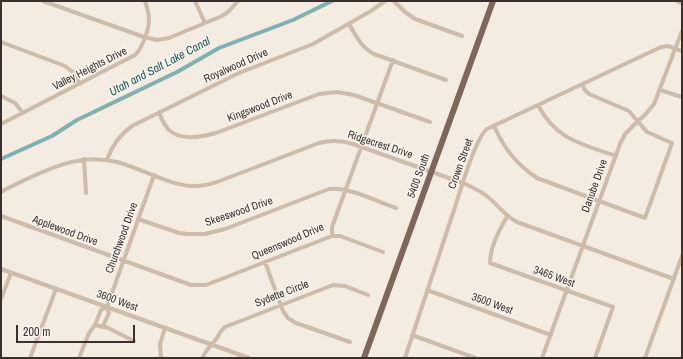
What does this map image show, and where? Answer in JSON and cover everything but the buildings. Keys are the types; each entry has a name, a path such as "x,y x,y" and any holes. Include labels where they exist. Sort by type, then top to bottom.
{"main road":[{"name":"5400 South","path":"364,358 493,1"}],"street":[{"path":"43,1 144,37 157,40 169,38 205,23 229,11 238,1"},
{"name":"Valley Heights Drive","path":"1,124 135,55 140,49 149,22 145,1"},
{"path":"196,1 205,23"},
{"name":"Royalwood Drive","path":"107,160 114,144 125,131 132,126 239,73 313,44 371,11 385,1"},
{"path":"394,1 415,19 462,36"},
{"path":"676,1 682,3"},
{"path":"349,24 360,44 367,50 446,80"},
{"name":"Danube Drive","path":"542,358 625,134 650,110 654,104 682,30"},
{"path":"1,42 65,66 74,73 80,84"},
{"name":"Crown Street","path":"405,358 463,183 481,135 494,126 661,47 668,46 682,51"},
{"name":"Queenswood Drive","path":"123,261 185,284 198,286 206,285 332,236 332,228 393,60"},
{"path":"494,126 504,147 526,170 537,178 645,218 672,143 647,132 626,109 589,94 582,84"},
{"path":"660,90 682,97"},
{"name":"Kingswood Drive","path":"158,112 165,125 174,133 184,136 200,137 216,133 323,93 346,93 430,122"},
{"path":"1,96 15,103 23,113"},
{"path":"538,105 550,124 558,132 578,142 616,156"},
{"name":"Ridgecrest Drive","path":"1,192 56,166 84,160 107,160 118,162 187,186 204,186 327,141 341,141 361,146 463,183 478,190 488,197 507,217 517,222 674,279"},
{"path":"84,160 86,193"},
{"name":"Churchwood Drive","path":"106,307 154,175"},
{"name":"Skeeswood Drive","path":"138,219 179,233 205,234 219,231 329,189 346,190 396,208"},
{"name":"Applewood Drive","path":"1,216 123,261"},
{"name":"3465 West","path":"507,217 498,232 491,253 490,263 613,307 595,358"},
{"path":"332,236 340,236 384,252"},
{"path":"645,358 682,256"},
{"path":"265,262 285,315 291,320 350,342"},
{"name":"3600 West","path":"1,269 249,358"},
{"path":"1,299 10,273"},
{"name":"Sydette Circle","path":"203,358 206,349 225,327 280,304 333,285 344,286 368,295"},
{"path":"30,358 56,289"},
{"name":"3500 West","path":"427,290 551,335"},
{"path":"80,358 89,333 95,325 101,310 106,307 109,313 104,326"},
{"path":"95,325 104,326 134,341"},
{"path":"161,358 160,344 164,328"},
{"path":"412,335 475,358"}],"waterway":[{"name":"Utah and Salt Lake Canal","path":"1,159 52,136 77,120 177,72 219,48 293,20 332,1"}]}
